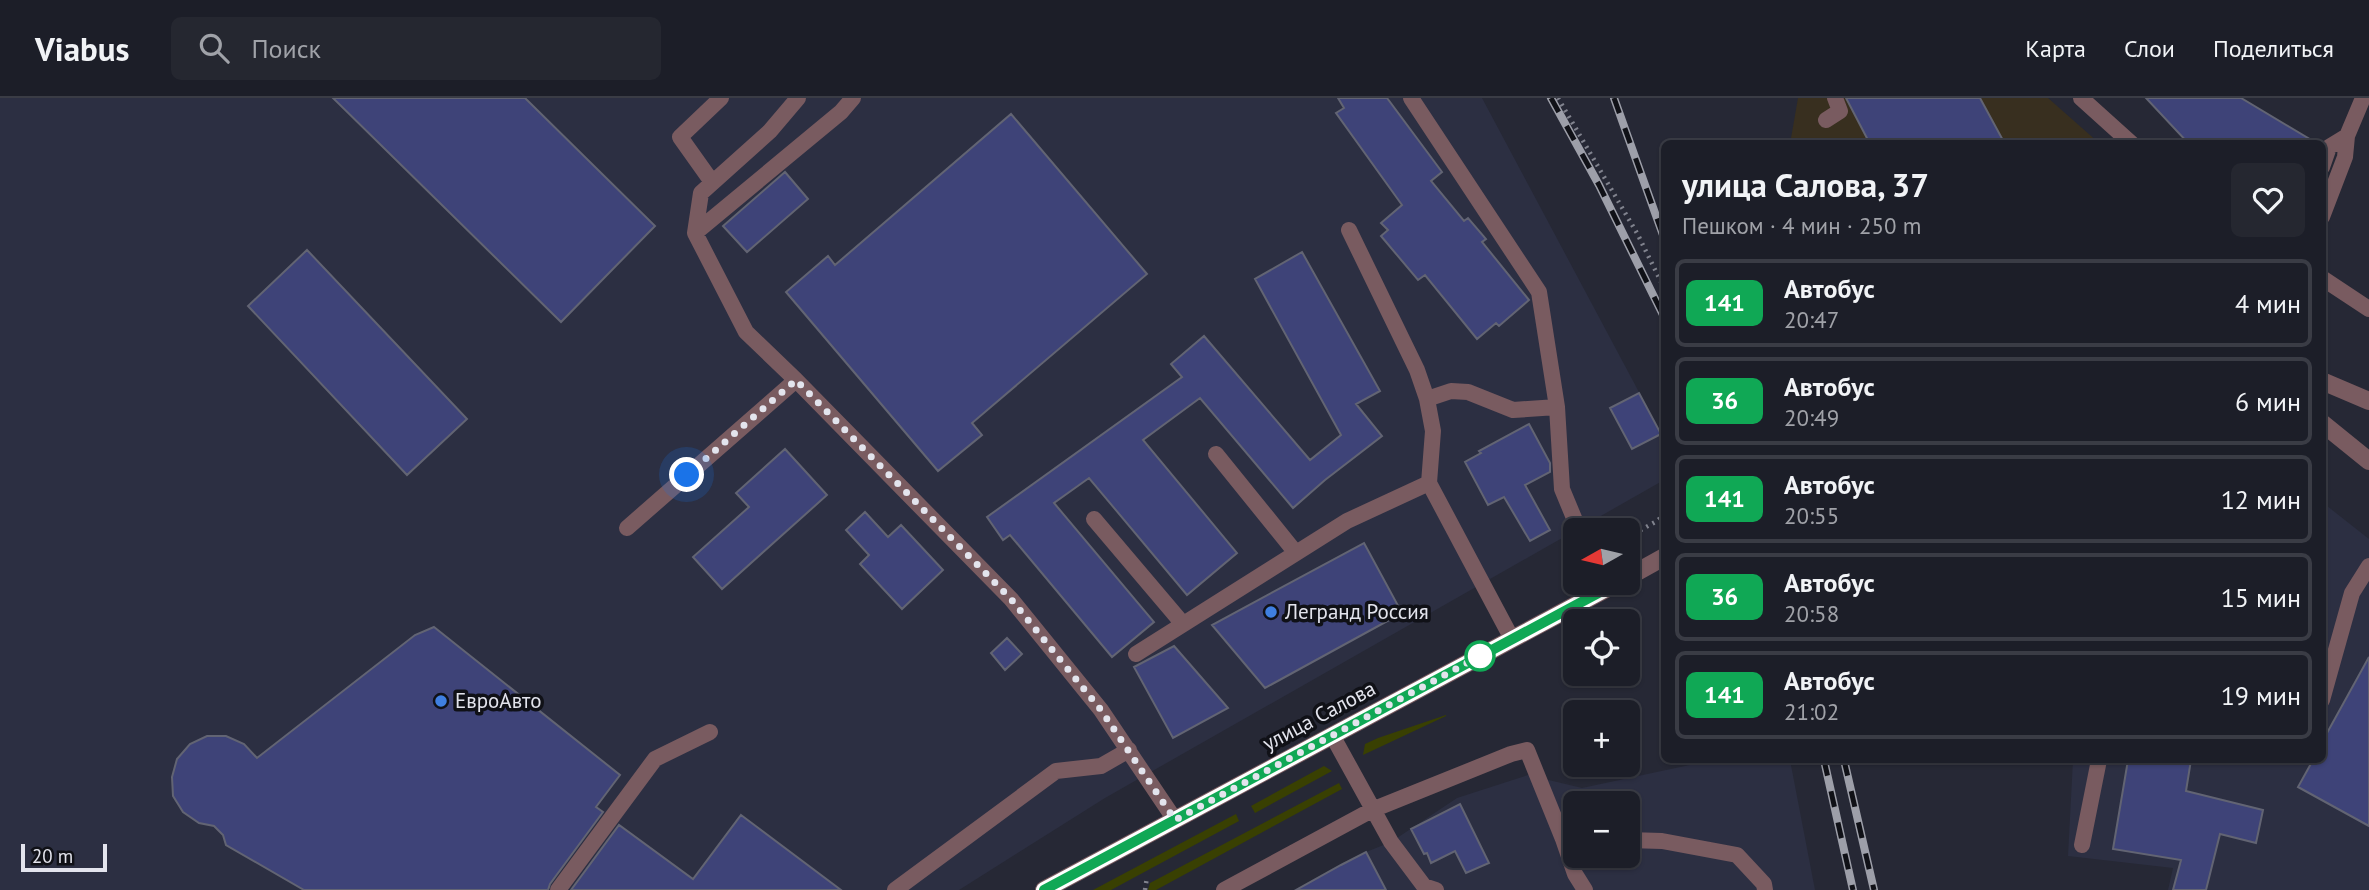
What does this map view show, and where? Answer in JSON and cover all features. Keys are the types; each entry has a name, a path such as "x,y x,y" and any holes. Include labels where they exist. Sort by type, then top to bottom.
{"street":[{"path":"2326,383 2369,401"},
{"path":"2326,426 2369,461"},
{"path":"1640,570 1661,559"},
{"name":"улица Салова","path":"1044,890 1592,595"}],"lane":[{"path":"712,182 680,137 721,98"},
{"path":"798,98 770,131 701,193 695,233 746,332 1011,599 1101,710 1175,820"},
{"path":"695,233 841,112 853,98"},
{"path":"1411,98 1539,292 1557,407 1562,489 1574,518"},
{"path":"1826,120 1840,111 1835,98"},
{"path":"2081,98 2128,140"},
{"path":"2326,207 2345,157 2347,136 2363,98"},
{"path":"2326,156 2329,147 2347,136"},
{"path":"1349,230 1417,370 1427,399 1433,431 1429,483 1512,639"},
{"path":"2326,281 2369,308"},
{"path":"627,528 796,380"},
{"path":"1427,399 1451,391 1468,392 1513,410 1557,407"},
{"path":"1216,454 1296,553"},
{"path":"1136,654 1347,521 1429,483"},
{"path":"1094,519 1184,624"},
{"path":"2326,686 2352,593 2369,566"},
{"path":"558,890 655,759 710,732"},
{"path":"1332,735 1391,842 1423,886 1436,890"},
{"path":"895,890 1056,771 1101,766 1129,750"},
{"path":"1224,890 1372,810 1527,750 1563,826"},
{"path":"2082,845 2098,763"},
{"path":"1640,840 1662,841 1737,855 1764,884 1765,890"},
{"path":"1574,868 1586,890"}],"path":[{"path":"1558,98 1638,234 1661,282"},
{"path":"1640,530 1661,518"},
{"path":"1145,890 1147,877"}],"shaded area":[{"path":"0,98 1482,98 1661,433 1661,482 1597,518 1563,518 1563,537 1105,798 959,890 0,890"},
{"path":"1798,98 2048,98 2096,140 1791,140"},
{"path":"2326,505 2369,539 2369,890 2168,890 2173,868 2068,856 2073,763 2326,763"},
{"path":"1699,763 1791,763 1815,890 1296,890 1366,852 1391,842 1457,798 1528,775 1582,788"}],"green space":[{"path":"1446,716 1363,755 1365,744"},
{"path":"1324,766 1332,771 1255,813 1251,806"},
{"path":"1339,783 1342,789 1156,890 1148,890 1150,883"},
{"path":"1236,814 1239,821 1111,890 1093,890"}],"building":[{"path":"333,98 525,98 655,226 561,322"},
{"path":"1338,98 1387,98 1442,172 1431,181 1464,221 1468,218 1486,239 1482,242 1529,300 1499,326 1496,323 1477,339 1425,275 1418,280 1381,236 1388,230 1381,223 1402,205 1336,113 1344,108"},
{"path":"1846,98 1980,98 2003,140 1868,140"},
{"path":"2146,98 2241,98 2311,140 2185,140"},
{"path":"1011,114 1147,274 972,423 982,435 938,471 786,292 828,256 835,265"},
{"path":"785,172 808,199 747,252 723,226"},
{"path":"307,250 467,419 407,475 248,306"},
{"path":"1302,252 1380,391 1356,404 1382,436 1293,508 1200,398 1143,440 1237,553 1187,595 1089,478 1054,503 1154,622 1112,657 1010,535 1003,540 987,517 1182,377 1171,364 1204,336 1310,460 1341,435 1255,279"},
{"path":"1639,393 1661,434 1632,449 1610,408"},
{"path":"1529,424 1550,463 1550,472 1525,485 1550,530 1530,541 1504,497 1488,505 1465,462 1481,453 1479,451"},
{"path":"785,449 827,495 722,589 693,557 749,507 736,493"},
{"path":"865,512 888,537 901,525 943,570 902,609 860,564 869,555 846,530"},
{"path":"1364,543 1402,613 1265,688 1212,625"},
{"path":"434,627 620,775 596,807 603,812 548,890 304,890 226,845 223,835 214,826 199,823 183,812 173,796 172,777 177,759 190,744 207,736 226,736 244,744 257,758 415,635"},
{"path":"1007,638 1022,654 1005,670 991,653"},
{"path":"1174,646 1228,708 1173,738 1134,667"},
{"path":"2369,657 2369,826 2298,787 2311,763 2326,763 2326,735"},
{"path":"2127,763 2191,763 2186,791 2263,810 2256,843 2220,834 2206,890 2173,890 2181,860 2113,849"},
{"path":"1460,804 1489,863 1466,873 1455,851 1431,863 1411,829"},
{"path":"741,815 841,890 571,890 619,825 693,879"},
{"path":"1366,852 1386,890 1296,890 1341,865"}],"railway":[{"path":"1551,98 1599,185 1661,311"},
{"path":"1614,98 1661,230"},
{"path":"1825,763 1853,890"},
{"path":"1845,763 1874,890"}],"bus line":[{"name":"141","path":"1044,890 1595,595"}],"place":[{"name":"Легранд Россия","path":"1271,612"},
{"name":"ЕвроАвто","path":"441,701"}],"route":[{"path":"687,475 796,380 1011,599 1101,710 1175,820 1480,656"}]}
